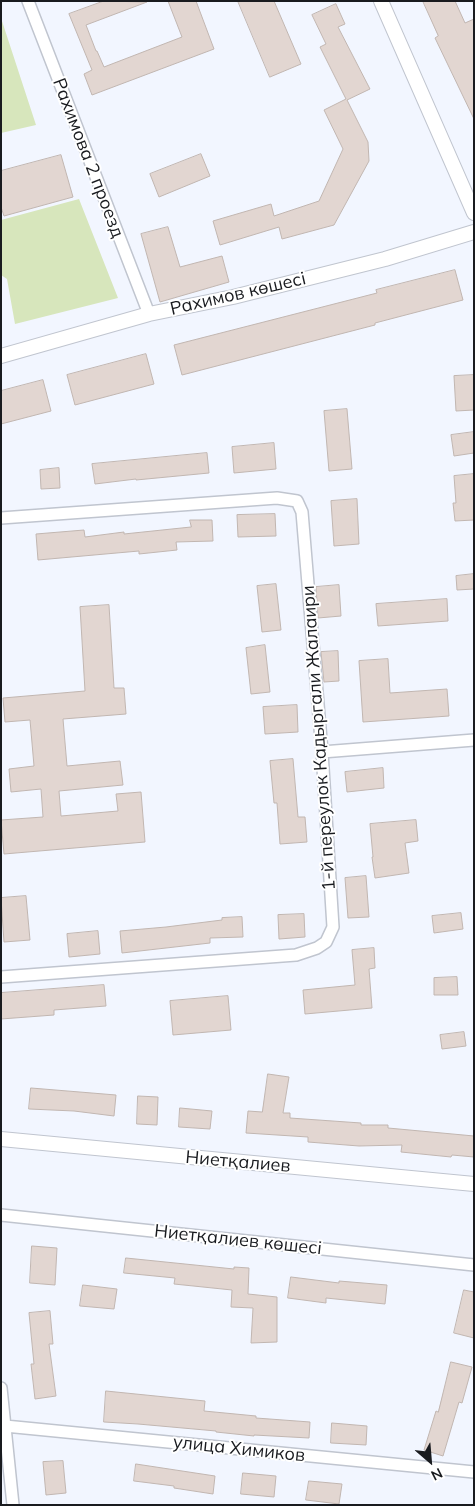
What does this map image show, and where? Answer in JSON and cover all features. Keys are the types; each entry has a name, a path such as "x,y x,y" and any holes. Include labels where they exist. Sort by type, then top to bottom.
{"street":[{"name":"Рахимова 2 проезд","path":"28,1 149,314"},
{"path":"381,1 474,213"},
{"name":"Рахимов көшесі","path":"1,356 149,314 233,297 385,259 474,232"},
{"name":"1-й переулок Кадыргали Жалаири","path":"1,518 277,498 297,501 302,512 322,752 333,927 326,942 318,948 296,955 1,977"},
{"path":"322,752 474,740"},
{"name":"Ниетқалиев","path":"1,1139 474,1184"},
{"name":"Ниетқалиев көшесі","path":"1,1215 474,1265"},
{"path":"1,1388 13,1505"},
{"name":"улица Химиков","path":"5,1426 474,1472"}],"green space":[{"path":"1,18 36,125 1,133"},
{"path":"79,199 118,298 15,324 7,279 1,275 1,220"}],"building":[{"path":"104,1 147,2 86,25 104,67 182,37 168,1 196,1 214,49 92,95 84,74 92,70 69,14"},
{"path":"238,1 274,1 301,64 270,77"},
{"path":"423,1 455,1 465,23 474,19 474,119 435,38 438,36"},
{"path":"336,4 345,24 338,27 370,89 347,100 368,142 369,161 334,225 282,239 279,227 220,245 213,221 271,204 274,216 319,201 343,149 324,110 346,99 320,47 326,44 312,15"},
{"path":"201,154 210,176 159,197 150,174"},
{"path":"61,155 73,197 4,216 1,207 1,171"},
{"path":"168,227 180,267 222,256 229,282 160,302 141,234"},
{"path":"455,270 463,300 182,375 174,345 377,293 376,290"},
{"path":"146,354 154,384 75,405 67,375"},
{"path":"474,375 474,410 456,411 454,376"},
{"path":"43,380 51,411 1,424 1,391"},
{"path":"347,409 352,469 329,471 324,411"},
{"path":"474,432 474,453 454,456 451,435"},
{"path":"274,443 276,469 234,473 232,447"},
{"path":"207,453 209,473 95,484 92,464"},
{"path":"59,468 60,488 41,489 40,470"},
{"path":"474,474 474,520 455,521 453,503 456,503 454,476"},
{"path":"357,499 359,544 334,546 331,501"},
{"path":"275,514 276,536 238,537 237,515"},
{"path":"190,520 212,520 213,541 176,542 177,550 139,554 139,551 38,560 36,534 84,530 85,537 124,532 124,534 191,527"},
{"path":"474,574 474,589 457,590 456,576"},
{"path":"276,584 281,630 262,632 257,586"},
{"path":"339,585 341,616 318,618 316,587"},
{"path":"447,599 448,621 378,626 376,604"},
{"path":"109,605 114,688 124,688 126,714 63,719 67,766 120,761 123,785 59,791 61,816 118,811 116,794 141,792 145,842 4,854 1,820 43,817 41,789 11,792 9,769 34,766 30,720 5,722 3,698 85,691 80,607"},
{"path":"265,645 270,692 251,694 246,648"},
{"path":"338,651 339,681 324,682 321,652"},
{"path":"388,659 390,693 447,689 449,716 363,722 359,661"},
{"path":"297,705 298,732 265,734 263,707"},
{"path":"293,759 298,817 305,817 307,842 280,844 277,803 274,803 270,761"},
{"path":"383,768 384,788 347,792 345,772"},
{"path":"416,820 418,841 405,843 409,873 375,878 370,824"},
{"path":"366,876 369,917 348,918 345,878"},
{"path":"26,896 30,940 4,942 1,898"},
{"path":"461,913 463,929 434,933 432,916"},
{"path":"304,914 305,937 279,939 278,915"},
{"path":"242,917 243,937 210,938 210,943 122,953 120,931"},
{"path":"98,931 100,954 69,957 67,934"},
{"path":"374,948 375,968 369,969 372,1008 305,1014 303,990 355,985 352,950"},
{"path":"457,977 458,995 434,995 434,978"},
{"path":"104,985 106,1006 54,1010 54,1015 1,1019 1,993"},
{"path":"228,996 231,1030 173,1035 170,1001"},
{"path":"464,1032 466,1046 442,1049 440,1035"},
{"path":"268,1074 289,1077 283,1113 290,1113 290,1118 361,1123 361,1125 388,1125 388,1128 474,1136 474,1157 452,1155 451,1157 401,1152 402,1145 359,1146 308,1142 308,1137 246,1133 248,1111 262,1112"},
{"path":"31,1088 116,1095 114,1116 74,1111 29,1109"},
{"path":"138,1096 158,1097 157,1125 137,1124"},
{"path":"180,1108 212,1111 210,1129 179,1127"},
{"path":"32,1246 57,1248 55,1285 30,1283"},
{"path":"126,1258 234,1269 234,1267 249,1268 248,1294 277,1297 277,1342 251,1343 253,1308 231,1307 232,1290 174,1284 175,1278 124,1273"},
{"path":"291,1277 339,1283 339,1281 387,1285 385,1304 326,1298 326,1303 288,1298"},
{"path":"83,1285 117,1289 114,1309 80,1306"},
{"path":"464,1290 474,1292 474,1338 454,1333"},
{"path":"50,1311 53,1344 49,1344 56,1396 35,1399 31,1364 34,1364 29,1313"},
{"path":"451,1362 472,1367 462,1403 459,1402 443,1456 424,1450 436,1411 438,1412"},
{"path":"106,1391 205,1401 204,1411 256,1416 256,1418 310,1422 309,1438 254,1436 104,1422"},
{"path":"332,1423 367,1426 366,1445 331,1443"},
{"path":"63,1461 66,1493 46,1495 43,1462"},
{"path":"136,1464 215,1476 213,1494 174,1488 174,1486 134,1481"},
{"path":"243,1473 276,1476 274,1497 241,1494"},
{"path":"309,1481 342,1484 339,1504 306,1500"}]}
